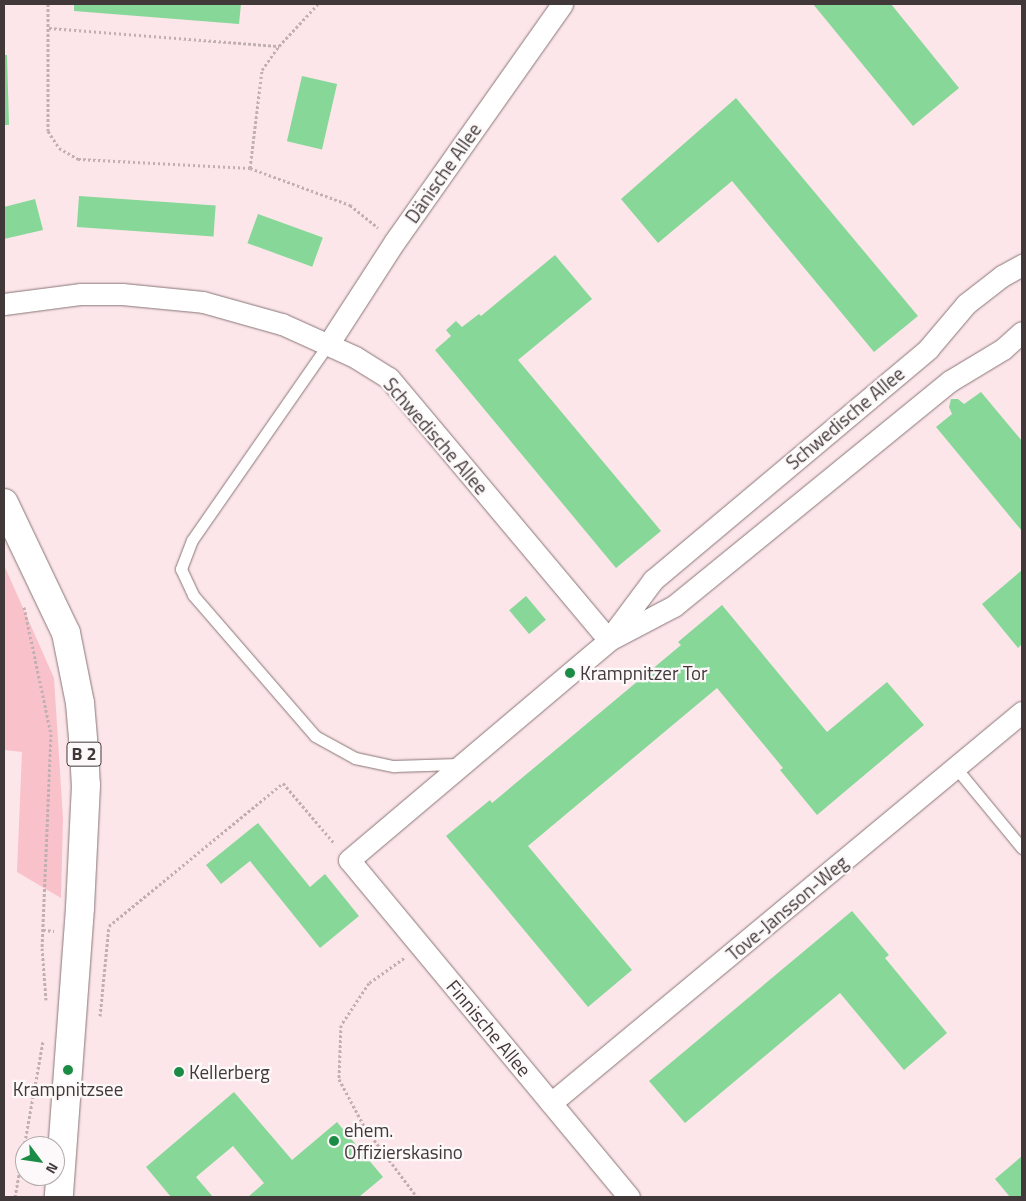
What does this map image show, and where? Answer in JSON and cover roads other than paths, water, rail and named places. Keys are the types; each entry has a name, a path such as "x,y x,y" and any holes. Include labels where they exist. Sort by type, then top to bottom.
{"main road":[{"name":"B 2","path":"4,503 66,634 80,703 84,750 86,785 80,908 59,1197"}],"street":[{"name":"Dänische Allee","path":"329,344 395,241 562,4"},
{"name":"Schwedische Allee","path":"609,640 653,580 928,349 966,304 1002,276 1022,265"},
{"name":"Schwedische Allee","path":"4,304 81,294 163,296 243,312 329,344 389,378 609,640"},
{"name":"Schwedische Allee","path":"349,860 609,640 674,606 950,381 1003,349 1022,332"},
{"name":"Tove-Jansson-Weg","path":"551,1103 1022,712"},
{"name":"Finnische Allee","path":"349,860 629,1197"}],"lane":[{"path":"329,344 192,540 181,569 193,594 315,736 355,758 394,766 462,764"},
{"path":"956,768 1022,848"}],"place":[{"name":"Krampnitzer Tor","path":"570,673"},
{"name":"Krampnitzsee","path":"68,1070"},
{"name":"Kellerberg","path":"179,1072"},
{"name":"ehem. Offizierskasino","path":"334,1141"}]}
